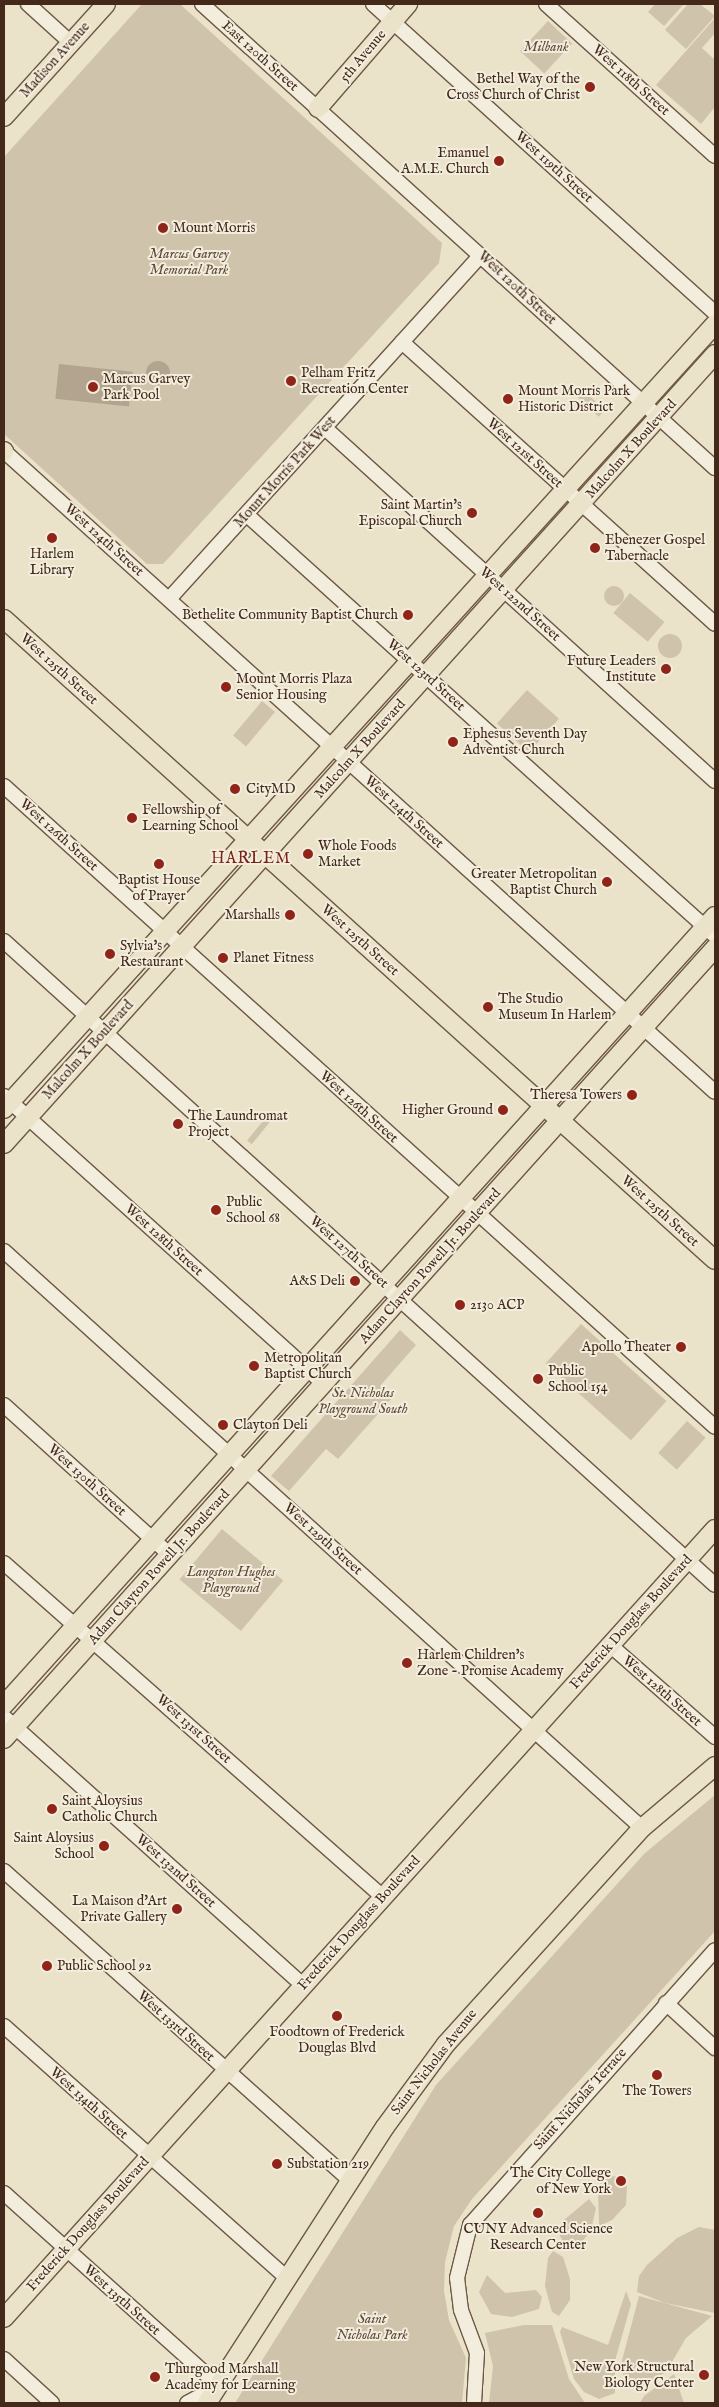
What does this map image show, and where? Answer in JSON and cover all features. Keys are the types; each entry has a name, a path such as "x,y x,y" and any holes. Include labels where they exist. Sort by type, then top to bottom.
{"main road":[{"name":"Madison Avenue","path":"4,117 106,4"},
{"name":"5th Avenue","path":"318,108 408,4"},
{"name":"Malcolm X Boulevard","path":"6,1102 88,1018 642,402 715,324"},
{"name":"Malcolm X Boulevard","path":"4,1144 715,354"},
{"name":"West 125th Street","path":"4,619 715,1260"},
{"name":"Adam Clayton Powell Jr. Boulevard","path":"4,1705 628,1013 712,926"},
{"name":"Adam Clayton Powell Jr. Boulevard","path":"7,1727 93,1640 478,1214 715,948"},
{"name":"Frederick Douglass Boulevard","path":"4,2318 715,1528"},
{"name":"Saint Nicholas Avenue","path":"208,2403 350,2180 416,2084 482,2000 642,1828 715,1766"}],"street":[{"path":"28,4 71,42"},
{"name":"East 120th Street","path":"202,4 318,108"},
{"name":"West 119th Street","path":"372,4 715,312"},
{"name":"West 118th Street","path":"546,4 715,156"},
{"name":"West 120th Street","path":"318,108 715,468"},
{"name":"Mount Morris Park West","path":"169,600 481,255"},
{"name":"West 121st Street","path":"402,342 715,624"},
{"name":"West 122nd Street","path":"325,428 715,780"},
{"name":"West 124th Street","path":"4,451 715,1092"},
{"name":"West 123rd Street","path":"247,515 712,926"},
{"name":"West 126th Street","path":"4,786 715,1427"},
{"name":"West 127th Street","path":"4,941 715,1585"},
{"name":"West 128th Street","path":"6,1102 28,1117 324,1384"},
{"name":"West 129th Street","path":"4,1251 532,1731 642,1828"},
{"name":"West 130th Street","path":"4,1405 170,1555"},
{"name":"West 131st Street","path":"4,1563 383,1897"},
{"name":"West 128th Street","path":"610,1645 715,1737"},
{"name":"West 132nd Street","path":"7,1727 303,1985"},
{"name":"West 133rd Street","path":"4,1871 350,2180"},
{"name":"Saint Nicholas Terrace","path":"474,2403 477,2352 461,2310 457,2278 470,2226 715,1950"},
{"path":"666,2004 715,2048"},
{"name":"West 134th Street","path":"4,2026 287,2278"},
{"name":"West 135th Street","path":"4,2193 219,2386"},
{"path":"4,2360 52,2403"},
{"path":"187,2403 219,2386"}],"green space":[{"name":"Marcus Garvey Memorial Park","path":"142,4 180,4 442,243 439,263 163,564 147,564 4,434 4,157"},
{"path":"655,4 684,4 664,26 648,12"},
{"path":"688,4 700,4 715,16 686,49 665,30"},
{"path":"715,18 715,33 702,48 715,60 715,107 701,124 656,85"},
{"name":"Milbank","path":"548,21 572,44 544,73 520,51"},
{"path":"580,387 605,410 599,417 574,394"},
{"path":"614,586 621,589 624,596 621,603 614,606 607,603 604,596 607,589"},
{"path":"630,593 664,622 648,642 613,613"},
{"path":"670,634 678,638 682,646 678,654 670,658 662,654 658,646 662,638"},
{"path":"527,690 559,719 529,752 497,723"},
{"path":"262,701 275,712 246,746 233,735"},
{"path":"271,1111 276,1115 252,1144 247,1141"},
{"path":"581,1324 666,1401 631,1440 546,1363"},
{"name":"St. Nicholas Playground South","path":"400,1330 416,1345 380,1386 393,1397 338,1459 326,1449 289,1491 271,1476"},
{"path":"687,1421 706,1438 677,1470 658,1453"},
{"name":"Langston Hughes Playground","path":"222,1529 283,1580 241,1631 180,1580"},
{"name":"Saint Nicholas Park","path":"715,1795 715,1931 472,2199 454,2226 445,2262 444,2291 449,2320 466,2358 462,2403 235,2403 436,2085 645,1853"},
{"path":"619,2176 627,2186 626,2205 612,2220 599,2226 598,2187 605,2177"},
{"path":"589,2199 596,2208 591,2230 579,2246 567,2248 560,2236 564,2220"},
{"path":"699,2227 715,2230 715,2313 665,2303 637,2292 639,2276 647,2265 677,2238"},
{"path":"553,2251 563,2257 570,2279 570,2300 559,2316 552,2312 545,2286 548,2258"},
{"path":"487,2275 505,2293 536,2290 542,2297 539,2309 512,2317 491,2314 479,2292"},
{"path":"626,2291 631,2304 615,2361 615,2393 599,2399 584,2392 574,2379 560,2332 562,2327 608,2345"},
{"path":"639,2296 712,2316 686,2338 666,2372 639,2388 627,2382 620,2368"},
{"path":"524,2325 552,2325 569,2379 585,2403 489,2403 493,2366 485,2333"},
{"path":"674,2374 684,2403 640,2403 644,2396"}],"shaded area":[{"path":"158,361 166,365 170,373 166,381 158,385 150,381 146,373 150,365"},
{"path":"59,364 133,372 129,407 55,399"}],"place":[{"name":"Bethel Way of the Cross Church of Christ","path":"590,87"},
{"name":"Emanuel A.M.E. Church","path":"499,161"},
{"name":"Mount Morris","path":"163,228"},
{"name":"Pelham Fritz Recreation Center","path":"291,381"},
{"name":"Marcus Garvey Park Pool","path":"93,387"},
{"name":"Mount Morris Park Historic District","path":"508,399"},
{"name":"Saint Martin's Episcopal Church","path":"472,513"},
{"name":"Harlem Library","path":"52,538"},
{"name":"Ebenezer Gospel Tabernacle","path":"595,548"},
{"name":"Bethelite Community Baptist Church","path":"408,615"},
{"name":"Future Leaders Institute","path":"666,669"},
{"name":"Mount Morris Plaza Senior Housing","path":"226,687"},
{"name":"Ephesus Seventh Day Adventist Church","path":"453,742"},
{"name":"CityMD","path":"235,789"},
{"name":"Fellowship of Learning School","path":"132,818"},
{"name":"Whole Foods Market","path":"308,854"},
{"name":"Baptist House of Prayer","path":"159,864"},
{"name":"Greater Metropolitan Baptist Church","path":"607,882"},
{"name":"Marshalls","path":"290,915"},
{"name":"Sylvia's Restaurant","path":"110,954"},
{"name":"Planet Fitness","path":"223,958"},
{"name":"The Studio Museum In Harlem","path":"488,1007"},
{"name":"Theresa Towers","path":"632,1095"},
{"name":"Higher Ground","path":"503,1110"},
{"name":"The Laundromat Project","path":"178,1124"},
{"name":"Public School 68","path":"216,1210"},
{"name":"A&S Deli","path":"355,1281"},
{"name":"2130 ACP","path":"460,1305"},
{"name":"Apollo Theater","path":"681,1347"},
{"name":"Metropolitan Baptist Church","path":"254,1366"},
{"name":"Public School 154","path":"538,1379"},
{"name":"Clayton Deli","path":"223,1425"},
{"name":"Harlem Children's Zone - Promise Academy","path":"407,1663"},
{"name":"Saint Aloysius Catholic Church","path":"52,1809"},
{"name":"Saint Aloysius School","path":"104,1846"},
{"name":"La Maison d'Art Private Gallery","path":"177,1909"},
{"name":"Public School 92","path":"47,1966"},
{"name":"Foodtown of Frederick Douglas Blvd","path":"337,2016"},
{"name":"The Towers","path":"657,2075"},
{"name":"Substation 219","path":"277,2164"},
{"name":"The City College of New York","path":"621,2181"},
{"name":"CUNY Advanced Science Research Center","path":"538,2213"},
{"name":"New York Structural Biology Center","path":"704,2375"},
{"name":"Thurgood Marshall Academy for Learning","path":"155,2377"}],"district":[{"name":"HARLEM","path":"251,859"}]}
